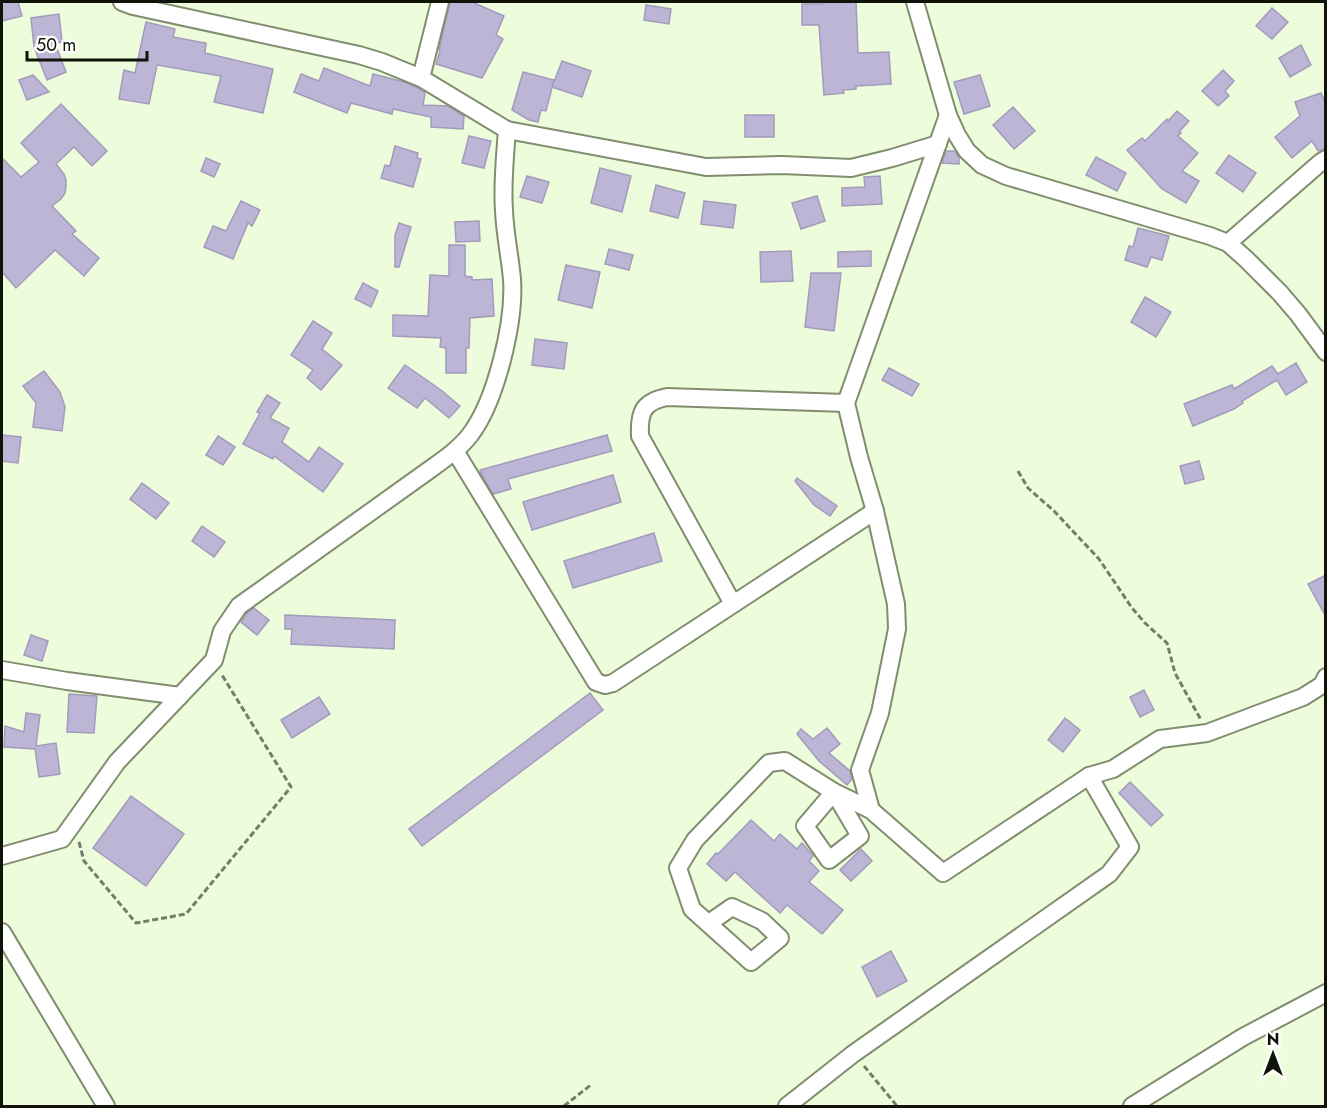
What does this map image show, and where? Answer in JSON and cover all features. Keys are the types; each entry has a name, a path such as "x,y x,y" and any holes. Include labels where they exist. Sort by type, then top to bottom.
{"street":[{"path":"122,2 382,62 421,78 507,130 706,167 782,165 851,168 938,144"},
{"path":"421,78 440,2"},
{"path":"915,2 948,115 967,151 982,165 1006,176 1228,243 1280,292 1326,352"},
{"path":"871,810 860,770 880,713 897,629 896,604 846,403 948,115"},
{"path":"2,856 62,839 117,762 214,660 222,631 239,606 455,451 481,419 493,390 509,330 512,304 512,281 503,190 507,130"},
{"path":"1228,243 1326,159"},
{"path":"734,604 639,436 639,418 645,406 657,399 667,397 846,403"},
{"path":"455,451 596,682 605,685 613,683 874,512"},
{"path":"2,670 180,696"},
{"path":"709,923 693,909 678,868 695,840 769,763 785,761 834,792 871,810 943,873 1089,776 1113,769 1160,739 1207,733 1303,697 1322,685 1326,677"},
{"path":"787,1107 853,1054 1109,874 1130,847 1089,776"},
{"path":"2,932 106,1107"},
{"path":"1132,1107 1243,1037 1326,993"}],"path":[{"path":"1018,471 1028,488 1099,559 1132,608 1167,643 1175,673 1207,733"},
{"path":"74,823 84,861 136,923 186,914 291,788 214,660"},
{"path":"853,1054 897,1107"},
{"path":"564,1107 592,1084"}],"building":[{"path":"2,2 18,2 22,16 2,21"},
{"path":"450,2 472,2 504,16 496,35 503,39 482,78 436,64"},
{"path":"822,2 856,2 858,53 889,52 891,84 856,86 856,89 843,90 844,93 824,95 819,25 802,25 802,4 822,4"},
{"path":"646,5 671,9 669,24 644,20"},
{"path":"1272,8 1288,22 1272,39 1256,26"},
{"path":"59,14 62,42 55,43 66,72 47,80 34,47 31,18"},
{"path":"146,22 175,29 173,37 206,43 205,53 273,69 263,113 214,102 221,76 157,65 149,104 119,99 124,70 135,73"},
{"path":"1301,45 1311,65 1290,77 1279,58"},
{"path":"562,61 591,71 582,97 552,87"},
{"path":"324,68 370,86 373,74 416,87 425,93 423,105 448,106 464,116 463,129 431,127 431,117 393,109 392,114 351,103 347,113 294,92 301,74 319,81"},
{"path":"1223,70 1234,81 1225,91 1229,96 1218,106 1202,91"},
{"path":"523,72 554,80 546,111 541,110 538,122 529,120 512,110"},
{"path":"33,75 49,92 27,100 19,80"},
{"path":"980,75 990,106 964,114 954,82"},
{"path":"1321,93 1326,104 1326,149 1318,151 1312,141 1292,158 1275,137 1300,116 1295,102"},
{"path":"61,104 107,151 92,166 74,147 56,164 64,174 66,187 61,199 52,206 76,231 72,234 99,258 84,276 55,250 16,288 2,272 2,158 21,177 39,162 21,143"},
{"path":"1013,107 1035,131 1014,149 993,125"},
{"path":"1177,111 1189,121 1178,136 1198,153 1182,171 1199,181 1186,203 1162,189 1127,150 1142,138 1145,141"},
{"path":"745,115 774,115 774,137 745,137"},
{"path":"469,136 491,141 484,168 462,163"},
{"path":"395,146 418,153 417,158 421,159 413,187 381,178 385,165 390,166"},
{"path":"946,151 955,151 959,164 942,163"},
{"path":"1229,155 1256,173 1243,192 1216,173"},
{"path":"1096,157 1126,173 1117,191 1086,175"},
{"path":"206,158 220,164 214,177 201,171"},
{"path":"600,168 631,176 622,212 591,203"},
{"path":"527,176 549,182 542,203 520,197"},
{"path":"880,176 882,204 842,206 842,188 865,187 864,177"},
{"path":"656,185 685,193 678,218 650,211"},
{"path":"817,196 825,221 801,229 792,203"},
{"path":"241,201 260,210 252,226 248,223 233,259 204,247 213,226 226,231"},
{"path":"704,201 736,205 733,228 701,224"},
{"path":"479,221 480,241 456,242 455,222"},
{"path":"399,223 411,227 399,267 395,267 395,235"},
{"path":"1138,228 1169,236 1162,260 1151,257 1147,267 1125,260 1129,246 1133,247"},
{"path":"449,245 465,245 465,276 472,277 472,280 492,279 494,316 470,318 469,348 466,348 466,373 446,373 446,348 440,347 441,338 393,336 393,315 428,316 430,275 449,276"},
{"path":"609,249 633,255 629,270 605,264"},
{"path":"791,251 793,281 761,282 760,252"},
{"path":"871,251 871,266 838,267 838,252"},
{"path":"566,265 600,272 592,308 558,300"},
{"path":"811,273 841,273 834,331 805,327"},
{"path":"363,283 378,291 371,307 355,299"},
{"path":"1145,297 1171,312 1156,337 1131,322"},
{"path":"313,321 332,333 322,349 342,365 321,390 307,378 313,370 291,355"},
{"path":"535,339 567,343 564,369 532,365"},
{"path":"1296,363 1307,382 1286,395 1277,380 1242,401 1243,403 1234,409 1193,426 1184,404 1232,385 1234,389 1272,366 1278,374"},
{"path":"405,365 460,406 449,418 425,398 417,408 388,388"},
{"path":"889,368 919,384 912,396 882,380"},
{"path":"44,371 60,392 65,407 62,431 33,427 36,403 23,386"},
{"path":"267,395 280,403 270,418 289,428 282,442 309,462 319,447 343,464 323,492 274,456 273,459 243,444"},
{"path":"2,435 21,437 18,463 2,461"},
{"path":"607,435 612,451 508,479 511,489 493,494 481,474 480,470"},
{"path":"218,436 235,447 223,465 206,455"},
{"path":"1199,461 1204,479 1185,484 1180,466"},
{"path":"613,475 621,502 532,530 523,502"},
{"path":"797,478 837,506 830,516 814,505 795,481"},
{"path":"142,483 169,503 156,519 130,499"},
{"path":"202,526 225,542 214,557 192,541"},
{"path":"654,533 662,561 573,588 564,561"},
{"path":"1326,575 1326,617 1308,584"},
{"path":"254,608 269,620 257,635 241,622"},
{"path":"285,615 395,620 394,649 291,644 292,629 285,629"},
{"path":"31,635 48,641 42,661 24,655"},
{"path":"1144,690 1154,710 1140,717 1130,697"},
{"path":"590,693 603,710 422,846 409,829"},
{"path":"69,694 97,696 94,733 67,732"},
{"path":"319,697 330,714 292,738 281,720"},
{"path":"26,713 40,715 36,746 56,743 60,774 39,777 35,749 4,747 5,726 24,732"},
{"path":"1065,718 1080,730 1063,752 1048,740"},
{"path":"827,728 840,744 829,753 850,771 852,779 847,785 819,761 797,734 801,729 813,739"},
{"path":"1130,782 1163,815 1151,826 1119,793"},
{"path":"131,796 184,834 146,886 93,848"},
{"path":"751,820 774,841 780,834 797,849 802,843 813,856 809,861 819,871 809,882 843,910 822,934 787,905 780,913 735,872 726,881 707,864"},
{"path":"861,849 872,861 851,881 840,870"},
{"path":"891,951 907,981 877,997 862,967"}]}
